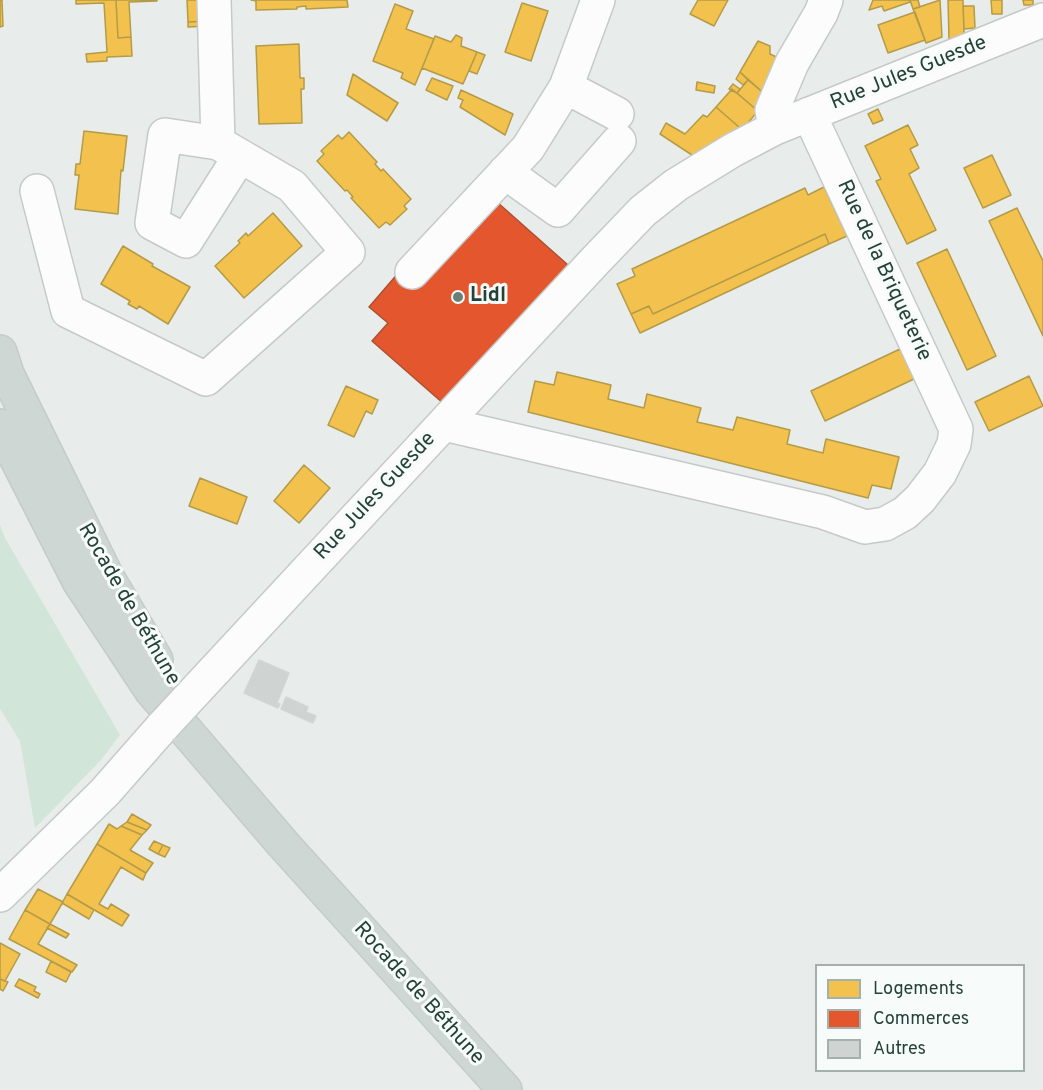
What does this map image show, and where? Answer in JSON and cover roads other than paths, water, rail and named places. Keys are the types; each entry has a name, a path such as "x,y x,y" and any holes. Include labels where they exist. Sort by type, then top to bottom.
{"main road":[{"name":"Rocade de Béthune","path":"0,352 7,374 107,577 153,656 283,844"},
{"name":"Rocade de Béthune","path":"0,426 79,581 151,690 283,844 505,1090"}],"street":[{"path":"37,191 68,312 206,379 348,252 292,186 229,149 214,0"},
{"path":"412,273 528,148 566,87 598,0"},
{"path":"776,128 772,110 792,63 826,0"},
{"name":"Rue Jules Guesde","path":"0,895 105,792 163,726 643,211 676,185 733,150 776,128 1043,20"},
{"path":"505,172 558,210 618,127 566,87"},
{"name":"Rue de la Briqueterie","path":"444,424 823,512 865,527 885,524 905,513 920,500 940,473 954,444 956,429 809,114"}],"place":[{"name":"Lidl","path":"458,297"}]}
